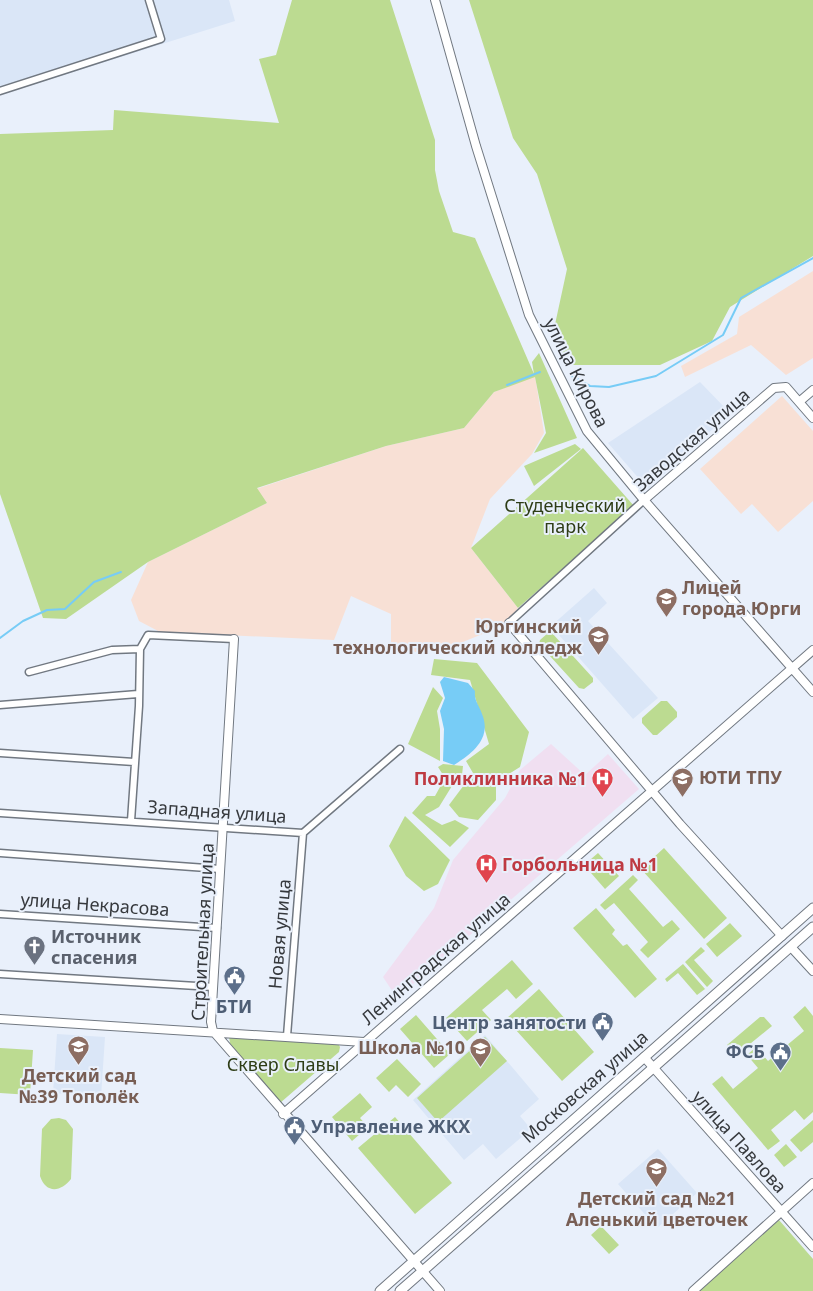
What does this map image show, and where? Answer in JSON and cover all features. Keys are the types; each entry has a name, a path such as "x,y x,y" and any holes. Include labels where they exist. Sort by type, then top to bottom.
{"main road":[{"name":"Московская улица","path":"380,1291 813,908"},
{"name":"Московская улица","path":"400,1291 813,927"}],"street":[{"path":"0,90 161,39 149,0"},
{"name":"улица Кирова","path":"435,0 476,146 533,323 586,431 644,500 813,692"},
{"name":"Заводская улица","path":"509,623 644,500 774,388 786,387 799,402"},
{"path":"813,390 799,402 813,418"},
{"path":"509,623 652,790 782,936"},
{"path":"131,821 140,649 148,635 234,639"},
{"name":"Строительная улица","path":"234,639 211,1022 213,1031 440,1291"},
{"path":"29,672 112,650 140,649"},
{"name":"Ленинградская улица","path":"284,1114 813,650"},
{"path":"0,705 138,694"},
{"name":"Западная улица","path":"0,813 303,833 400,749"},
{"path":"0,752 134,762"},
{"name":"Новая улица","path":"287,1036 303,833"},
{"path":"0,853 220,869"},
{"name":"улица Некрасова","path":"0,914 217,928"},
{"path":"791,947 813,971"},
{"path":"0,974 213,986"},
{"path":"0,1019 364,1042"},
{"name":"улица Павлова","path":"644,1057 813,1247"},
{"path":"693,1291 813,1183"}],"shaded area":[{"path":"0,0 229,0 235,21 0,95"},
{"path":"813,271 813,358 786,375 751,345 685,377 681,366 737,334 739,317"},
{"path":"535,376 544,433 532,454 490,499 471,548 518,608 509,620 490,631 443,650 416,652 391,645 391,614 351,596 334,640 160,632 139,621 131,600 148,562 267,503 256,489 386,446 464,428 494,392"},
{"path":"700,382 730,413 648,489 608,443"},
{"path":"782,396 813,431 813,501 778,532 752,504 741,514 700,469"},
{"name":"Юргинский технологический колледж","path":"594,588 607,603 588,621 658,698 633,719 551,626"},
{"name":"Горбольница №1","path":"551,744 585,775 608,754 639,789 397,998 383,977 434,908 453,860 505,798 520,770"},
{"name":"Детский сад №39 Тополёк","path":"57,1034 105,1037 101,1097 53,1093"},
{"name":"Школа №10","path":"485,1035 539,1099 520,1116 531,1129 496,1159 483,1144 464,1160 413,1100"},
{"name":"Детский сад №21 Аленький цветочек","path":"658,1149 697,1193 657,1228 618,1184"}],"green space":[{"path":"292,0 390,0 435,140 435,170 439,191 453,232 475,238 534,374 532,362 539,353 577,438 534,453 546,433 535,377 494,392 464,428 386,446 257,488 267,503 148,562 66,619 43,618 0,494 0,134 113,130 114,110 279,123 259,59 276,55"},
{"path":"469,0 813,0 813,256 730,307 712,341 660,365 566,365 554,329 567,269 537,174 513,138"},
{"path":"575,444 581,449 534,486 524,466"},
{"name":"Студенческий парк","path":"583,448 634,506 518,608 471,548"},
{"path":"548,633 552,633 593,678 593,682 584,689 579,688 539,644 540,640"},
{"path":"434,659 477,663 529,732 520,767 496,782 496,800 478,820 459,817 449,805 473,773 466,761 489,744 470,680 431,675"},
{"path":"433,687 443,698 437,711 440,729 440,761 408,744"},
{"path":"661,701 667,701 677,712 677,717 657,735 653,735 642,723 642,718"},
{"path":"443,764 463,766 462,775 455,781 439,807 425,815 442,825 455,820 469,828 450,847 412,813 427,796 435,796 445,778 438,767"},
{"path":"405,816 450,860 438,884 424,891 406,876 389,846"},
{"path":"664,848 727,918 704,939 641,869"},
{"path":"598,853 619,876 605,889 584,865"},
{"path":"633,875 638,880 629,889 663,927 672,920 680,929 648,958 640,950 648,942 614,903 605,910 600,905"},
{"path":"596,908 615,930 612,934 623,946 627,944 657,979 635,998 573,928"},
{"path":"730,923 742,936 717,957 706,944"},
{"path":"701,947 705,951 694,960 713,981 707,987 685,962"},
{"path":"512,960 533,984 516,999 507,989 482,1010 491,1020 467,1041 446,1018"},
{"path":"683,964 705,989 697,995 678,973 667,982 665,979"},
{"path":"539,989 594,1052 562,1081 506,1019"},
{"path":"805,1006 813,1016 813,1112 804,1120 795,1110 771,1130 780,1141 768,1150 712,1084 722,1076 733,1089 758,1068 747,1055 756,1047 768,1061 804,1031 793,1017"},
{"path":"416,1015 450,1054 434,1068 400,1029"},
{"path":"760,1017 764,1017 772,1026 734,1057 727,1049 727,1045"},
{"name":"Сквер Славы","path":"229,1037 337,1042 340,1047 339,1052 280,1103 231,1048"},
{"path":"485,1037 507,1061 438,1122 417,1098"},
{"path":"0,1048 33,1050 30,1095 0,1093"},
{"path":"397,1059 421,1084 408,1097 396,1085 389,1092 376,1078"},
{"path":"360,1093 372,1107 360,1118 368,1127 352,1141 332,1117"},
{"path":"395,1117 452,1183 415,1214 358,1148"},
{"path":"59,1118 66,1120 73,1129 71,1179 63,1187 54,1189 46,1186 40,1176 42,1129 51,1119"},
{"path":"813,1120 813,1142 801,1152 790,1140"},
{"path":"786,1144 797,1157 784,1167 774,1155"},
{"path":"779,1220 813,1259 813,1291 698,1291"},
{"path":"601,1226 619,1245 609,1254 591,1235"}],"water":[{"path":"444,677 468,683 475,691 485,730 483,738 474,750 454,765 443,761 444,729 440,711 445,698 440,682"}],"waterway":[{"path":"570,375 590,386 609,387 656,376 723,335 741,298 813,258"},
{"path":"507,385 540,372"},
{"path":"0,638 23,621 47,610 65,609 94,582 121,572"}],"place":[{"name":"Лицей города Юрги","path":"666,617"},
{"name":"Юргинский технологический колледж","path":"598,656"},
{"name":"ЮТИ ТПУ","path":"683,797"},
{"name":"Поликлинника №1","path":"603,798"},
{"name":"Горбольница №1","path":"486,884"},
{"name":"Источник спасения","path":"35,966"},
{"name":"БТИ","path":"234,996"},
{"name":"Центр занятости","path":"603,1042"},
{"name":"Детский сад №39 Тополёк","path":"79,1065"},
{"name":"Школа №10","path":"481,1067"},
{"name":"ФСБ","path":"781,1071"},
{"name":"Управление ЖКХ","path":"295,1146"},
{"name":"Детский сад №21 Аленький цветочек","path":"657,1188"}]}
